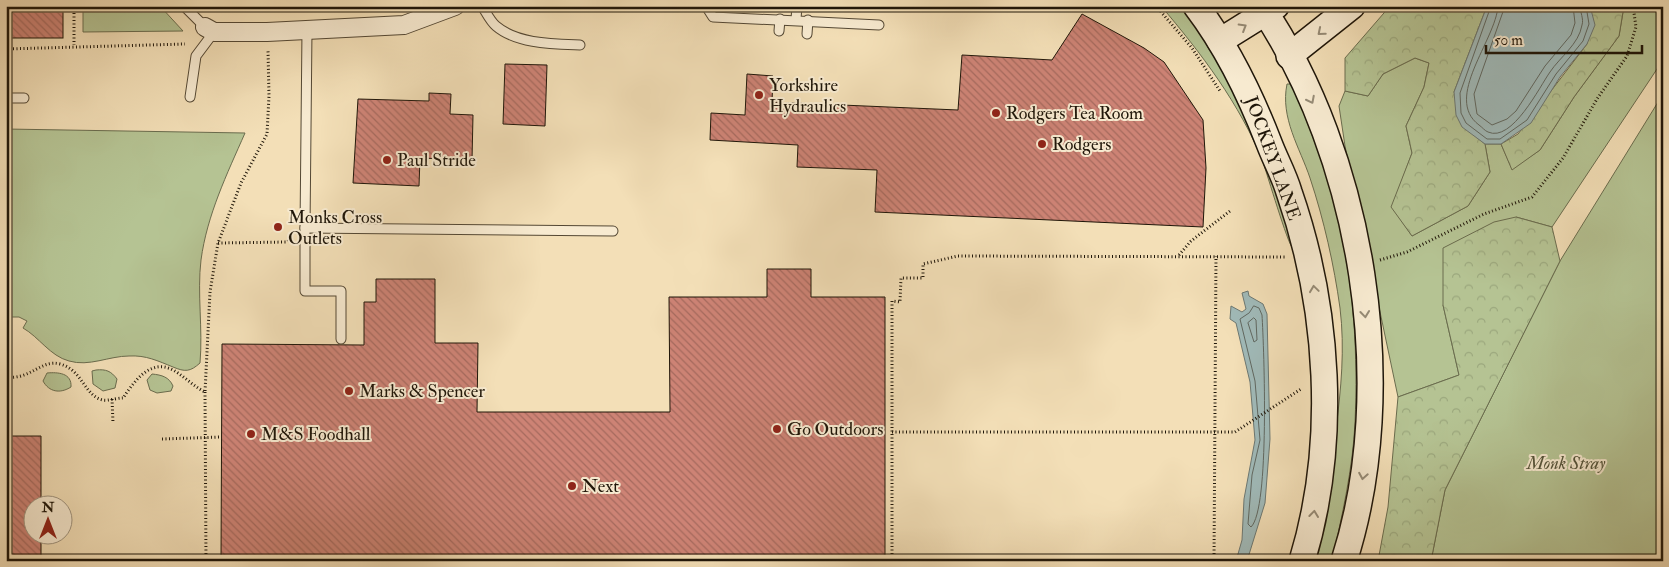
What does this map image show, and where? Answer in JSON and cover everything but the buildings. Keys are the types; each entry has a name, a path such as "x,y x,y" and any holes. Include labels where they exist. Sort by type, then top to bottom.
{"street":[{"path":"210,29 267,32 404,25 455,6"},
{"name":"JOCKEY LANE","path":"1196,6 1220,41 1247,88 1289,192 1312,275 1320,337 1324,412 1322,450 1313,525 1302,561"},
{"path":"1290,56 1352,6"},
{"path":"1220,41 1268,9 1317,110 1343,184 1360,266 1370,363 1367,453 1353,534 1344,561"}],"lane":[{"path":"184,6 210,29 196,56 190,97"},
{"path":"482,6 496,26 516,38 555,44 580,45"},
{"path":"706,6 713,17 808,20 879,25"},
{"path":"796,20 797,6"},
{"path":"779,31 780,19"},
{"path":"807,34 808,20"},
{"path":"307,30 305,291 341,291 341,339"},
{"path":"6,98 24,98"},
{"path":"304,228 613,231"}],"path":[{"path":"74,6 74,45"},
{"path":"1360,266 1407,252 1484,214 1532,197 1563,158 1597,99 1627,56 1636,27 1633,6"},
{"path":"1157,7 1192,48 1221,94"},
{"path":"6,49 74,45 182,46 210,29"},
{"path":"206,561 205,392 210,292 218,243 240,184 267,134 270,96 267,32"},
{"path":"1178,256 1190,241 1230,211"},
{"path":"218,243 287,242 304,228"},
{"path":"892,561 892,301 900,302 901,278 922,278 922,264 958,256 1288,257 1286,248"},
{"path":"1214,561 1216,256"},
{"path":"6,377 24,377 44,364 60,364 77,372 89,391 104,400 122,398 140,374 154,367 171,369 205,392"},
{"path":"892,432 1235,432 1306,386 1306,396"},
{"path":"112,399 113,423"},
{"path":"162,439 221,437"}],"green space":[{"path":"83,6 160,6 183,31 83,32"},
{"path":"1161,6 1180,6 1216,59 1233,89 1275,186 1292,247 1263,162 1243,120 1205,61"},
{"path":"1390,6 1487,6 1454,92 1475,136 1485,144 1490,172 1468,206 1412,236 1391,207 1412,153 1406,126 1424,87 1429,63 1415,58 1383,74 1368,96 1345,91 1345,58"},
{"path":"1590,6 1624,6 1619,36 1574,97 1540,150 1512,170 1501,144 1518,134 1587,44"},
{"path":"1624,6 1642,6 1663,14 1663,60 1552,227 1516,217 1443,305 1459,375 1398,397 1345,146 1339,106 1345,91 1368,96 1383,74 1415,58 1429,63 1424,87 1406,126 1412,153 1392,207 1412,236 1468,206 1490,172 1485,144 1501,144 1512,169 1540,150 1574,97 1619,36"},
{"path":"1287,84 1292,84 1296,93 1331,189 1344,247 1354,322 1356,397 1354,439 1346,492 1332,561 1316,561 1328,495 1342,369 1340,308 1324,226 1310,178 1292,133 1286,109"},
{"name":"Monk Stray","path":"1663,94 1663,561 1431,561 1445,490 1560,261"},
{"path":"6,129 245,133 218,195 204,243 200,273 200,363 190,370 184,370 141,356 121,356 76,363 62,359 23,328 27,321 19,317 6,317"},
{"path":"1516,217 1552,227 1560,261 1445,490 1431,561 1378,561 1388,507 1398,397 1459,375 1443,305 1443,248 1494,222"},
{"path":"105,370 113,374 117,379 115,388 103,391 93,384 92,371"},
{"path":"47,373 64,374 71,382 71,387 63,391 55,391 48,388 43,381"},
{"path":"152,374 169,380 173,386 171,391 157,393 150,390 147,380"}],"water":[{"path":"1487,6 1590,6 1595,25 1587,44 1560,77 1531,123 1501,144 1485,144 1462,127 1456,115 1454,92"},
{"path":"1248,291 1249,296 1263,304 1267,314 1270,439 1265,503 1247,561 1236,561 1242,540 1244,499 1255,440 1250,382 1236,323 1230,319 1231,306 1242,312 1246,309 1242,293"}],"place":[{"name":"Yorkshire Hydraulics","path":"759,95"},
{"name":"Rodgers Tea Room","path":"996,113"},
{"name":"Rodgers","path":"1042,144"},
{"name":"Paul Stride","path":"387,160"},
{"name":"Monks Cross Outlets","path":"278,227"},
{"name":"Marks & Spencer","path":"349,391"},
{"name":"Go Outdoors","path":"777,429"},
{"name":"M&S Foodhall","path":"251,434"},
{"name":"Next","path":"572,486"}]}
